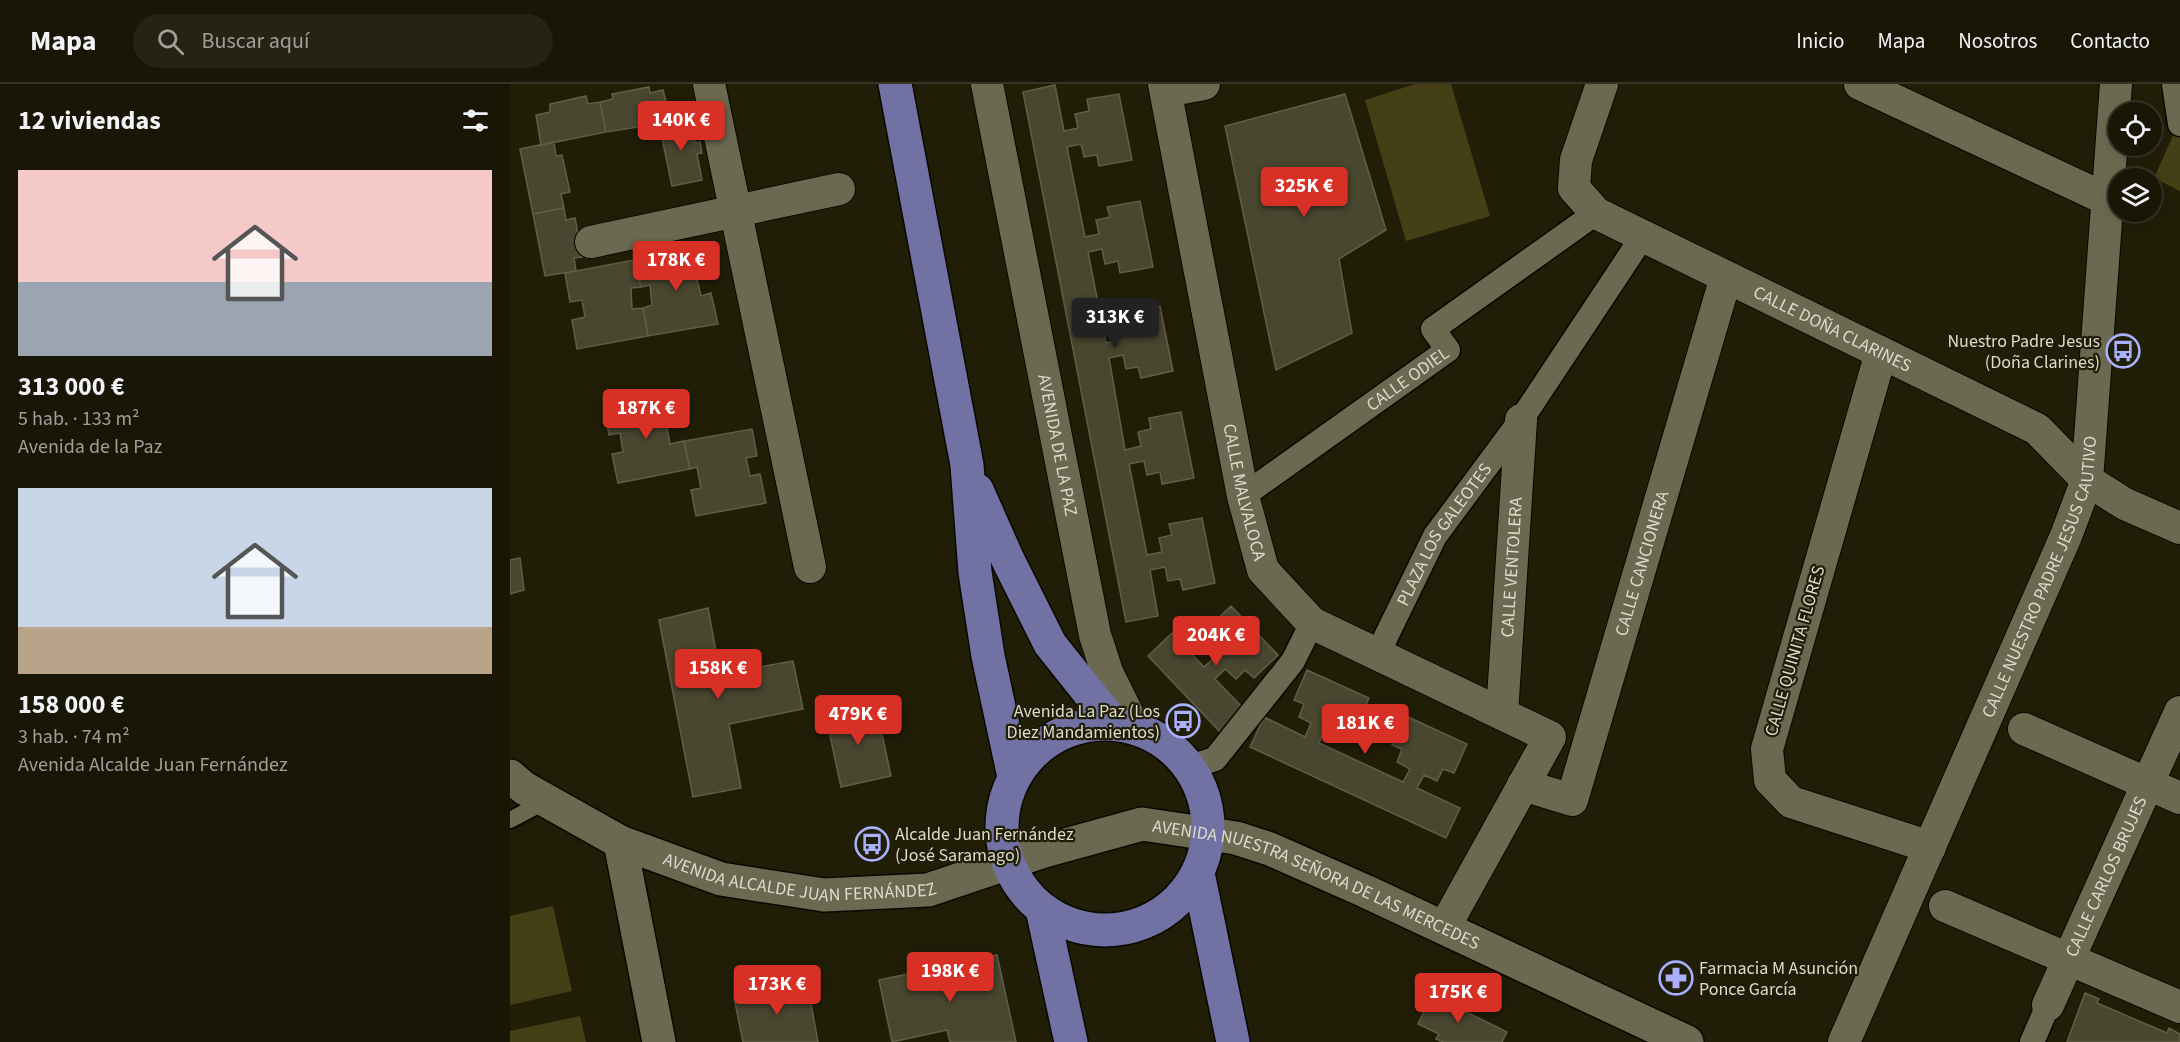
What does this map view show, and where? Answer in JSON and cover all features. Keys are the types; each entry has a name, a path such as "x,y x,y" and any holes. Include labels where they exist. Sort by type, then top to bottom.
{"main road":[{"path":"895,84 967,465 975,572 986,646 1014,777"},
{"path":"967,465 1008,561 1050,644 1123,725"},
{"path":"1090,724 1123,725 1165,743 1190,767 1205,799 1209,833 1198,873 1177,902 1154,919 1126,929 1096,930 1068,924 1042,909 1021,889 1008,863 1002,834 1003,805 1014,777 1036,749 1068,730 1090,724"},
{"path":"1198,873 1233,1042"},
{"path":"1042,909 1071,1042"}],"street":[{"path":"710,84 810,567"},
{"name":"AVENIDA DE LA PAZ","path":"987,84 1095,635 1123,725"},
{"path":"1165,88 1204,84"},
{"name":"CALLE DOÑA CLARINES","path":"1602,84 1576,160 1574,188 1596,213 2037,429 2087,480 2125,504 2180,528"},
{"path":"1860,84 2108,200"},
{"name":"CALLE NUESTRO PADRE JESUS CAUTIVO","path":"2110,168 2116,84"},
{"path":"2174,84 2180,124"},
{"name":"CALLE MALVALOCA","path":"1165,88 1243,496 1263,570 1312,622 1550,737 1524,785"},
{"path":"591,242 840,189"},
{"name":"CALLE NUESTRO PADRE JESUS CAUTIVO","path":"1845,1042 2066,536 2087,480 2108,200"},
{"name":"CALLE ODIEL","path":"1243,496 1448,350 1433,329 1596,213"},
{"name":"PLAZA LOS GALEOTES","path":"1378,654 1435,536 1521,420 1643,236"},
{"name":"CALLE CANCIONERA","path":"1524,785 1572,800 1726,277"},
{"name":"CALLE QUINITA FLORES","path":"1881,353 1767,749 1770,780 1791,802 1930,847"},
{"name":"CALLE VENTOLERA","path":"1502,714 1521,420"},
{"path":"1190,767 1215,759 1293,661 1312,622"},
{"name":"CALLE CARLOS BRUJES","path":"2032,1042 2180,712"},
{"path":"1989,713 2180,798"},
{"name":"AVENIDA ALCALDE JUAN FERNÁNDEZ","path":"510,776 546,801 620,842 721,879 824,896 928,890 1102,835"},
{"path":"1444,928 1524,785"},
{"name":"AVENIDA NUESTRA SEÑORA DE LAS MERCEDES","path":"1102,835 1142,824 1209,833 1270,849 1687,1042"},
{"path":"620,842 659,1042"},
{"path":"1910,892 2180,1007"}],"lane":[{"path":"510,820 546,801"}],"shaded area":[{"path":"1415,84 1451,84 1490,216 1406,241 1365,100"},
{"path":"2180,120 2180,191 2162,182 2162,168 2158,168"},
{"path":"553,906 572,991 510,1005 510,916"},
{"path":"580,1016 586,1042 510,1042 510,1031"}],"building":[{"path":"1055,85 1064,131 1078,128 1075,114 1089,111 1087,99 1119,94 1132,160 1099,166 1097,155 1084,157 1081,144 1067,147 1085,237 1099,234 1096,220 1110,217 1107,207 1140,201 1153,267 1120,273 1118,261 1105,264 1102,249 1088,252 1106,343 1120,340 1117,326 1130,324 1128,312 1160,306 1173,371 1141,378 1138,367 1126,369 1123,355 1109,358 1125,450 1141,446 1138,432 1151,429 1149,418 1181,412 1194,478 1162,484 1160,472 1147,475 1144,461 1129,464 1147,555 1162,552 1159,538 1172,535 1169,524 1202,518 1215,583 1183,590 1180,579 1168,581 1165,567 1150,570 1158,616 1126,622 1023,92"},
{"path":"649,87 650,93 663,90 671,122 606,132 600,102 613,99 612,94"},
{"path":"1345,94 1386,230 1339,259 1352,333 1276,370 1225,126"},
{"path":"586,96 588,104 600,102 606,132 541,145 536,115 550,112 550,104"},
{"path":"690,118 695,143 700,142 702,153 697,154 702,180 672,186 659,124"},
{"path":"554,142 556,156 562,155 570,192 561,194 564,208 533,214 520,149"},
{"path":"564,208 566,220 575,218 582,257 574,258 576,271 545,276 533,214"},
{"path":"700,245 707,274 696,275 701,296 711,293 718,324 648,336 643,308 652,305 650,285 641,287 634,260"},
{"path":"634,260 641,287 631,288 632,309 643,308 648,336 577,349 572,320 585,317 582,300 570,302 565,273"},
{"path":"672,396 677,420 666,422 670,444 684,441 690,469 618,483 612,454 623,452 620,433 609,435 604,409"},
{"path":"752,429 757,456 746,458 750,476 760,474 766,503 696,516 691,490 701,488 697,467 690,469 684,441"},
{"path":"520,558 524,590 510,594 510,560"},
{"path":"1231,606 1278,655 1254,678 1245,670 1236,679 1225,669 1215,679 1247,712 1223,735 1148,656 1172,633 1204,667 1215,657 1205,647 1215,637 1207,629"},
{"path":"708,608 720,674 793,661 803,709 729,724 741,788 693,797 659,620"},
{"path":"1307,670 1369,698 1355,728 1345,723 1339,736 1325,730 1319,743 1403,782 1410,769 1397,762 1402,749 1392,745 1406,716 1467,744 1454,773 1443,769 1437,781 1424,775 1417,788 1460,808 1446,838 1250,747 1264,717 1305,737 1311,723 1299,717 1304,704 1294,700"},
{"path":"876,706 891,776 841,787 826,717"},
{"path":"997,955 1016,1042 950,1042 947,1030 892,1042 879,980"},
{"path":"807,982 818,1042 743,1042 734,997"},
{"path":"2085,993 2099,999 2097,1003 2167,1033 2169,1028 2180,1034 2180,1042 2067,1042"},
{"path":"1432,995 1507,1032 1502,1042 1443,1042 1436,1039 1439,1034 1418,1024"}],"place":[{"name":"Nuestro Padre Jesus (Doña Clarines)","path":"2123,351"},
{"name":"Avenida La Paz (Los Diez Mandamientos)","path":"1183,721"},
{"name":"Alcalde Juan Fernández (José Saramago)","path":"872,844"},
{"name":"Farmacia M Asunción Ponce García","path":"1676,978"}]}
